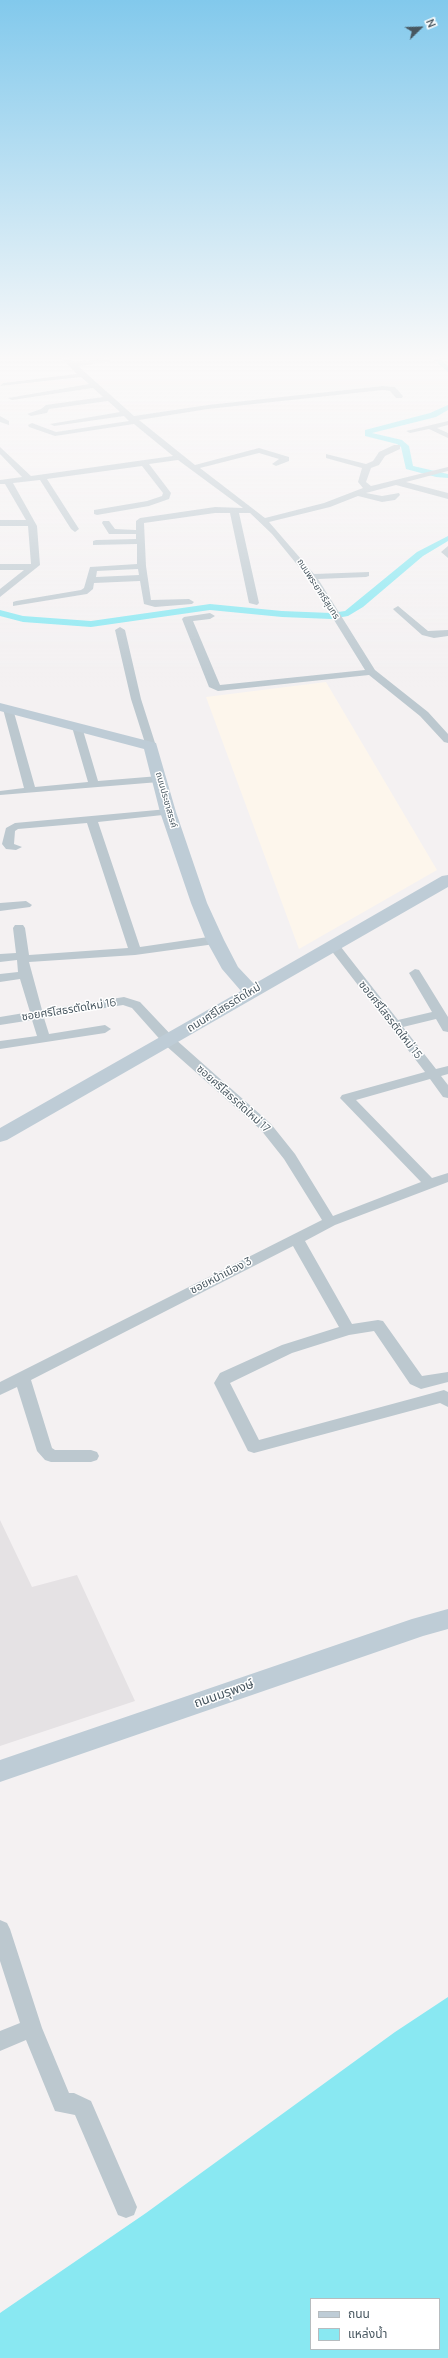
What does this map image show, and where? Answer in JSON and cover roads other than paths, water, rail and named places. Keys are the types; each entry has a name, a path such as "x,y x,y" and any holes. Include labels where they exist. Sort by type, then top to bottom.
{"street":[{"path":"18,468 29,479"},
{"path":"0,594 33,568 36,563 32,523 4,482 107,468"},
{"path":"97,512 149,503 166,497 167,493 148,468"},
{"name":"ถนนพระยาศรีสุนทร","path":"196,468 252,511 284,541 312,577 370,672 424,714 448,740"},
{"path":"367,468 362,482 369,489"},
{"path":"263,521 327,505 369,489 445,469"},
{"path":"42,477 75,529"},
{"path":"394,482 448,496"},
{"path":"356,493 382,499 392,498 396,495"},
{"path":"189,602 155,604 148,602 143,578 139,523 144,520 215,510 234,512 252,511"},
{"path":"234,512 254,603"},
{"path":"0,523 32,523"},
{"path":"106,523 112,532 140,536"},
{"path":"96,543 140,536"},
{"path":"448,549 445,552 448,555"},
{"path":"16,604 68,592 87,590 93,569 142,566"},
{"path":"0,567 33,568"},
{"path":"312,577 366,574"},
{"path":"89,580 143,578"},
{"path":"68,592 78,604"},
{"path":"398,609 429,635 448,633"},
{"path":"210,616 187,619 213,685 218,688 307,677 370,672"},
{"path":"120,630 136,699 152,746"},
{"path":"4,708 152,746"},
{"path":"4,708 30,790"},
{"path":"77,727 94,785"},
{"name":"ถนนประชาสรรค์","path":"152,746 168,812 199,903 215,940 231,969 251,991"},
{"path":"4,793 159,779"},
{"path":"16,847 10,847 8,844 10,830 15,826 168,812"},
{"path":"91,818 136,951"},
{"name":"ถนนศรีโสธรตัดใหม่","path":"0,1136 169,1041 251,991 448,880"},
{"path":"0,907 26,905"},
{"path":"20,928 25,975 44,1039"},
{"path":"0,958 136,951 215,940"},
{"name":"ซอยศรีโสธรตัดใหม่ 15","path":"333,945 448,1094"},
{"path":"415,973 448,1028"},
{"path":"0,978 25,975"},
{"name":"ซอยศรีโสธรตัดใหม่ 16","path":"0,1020 131,1002 136,1005 169,1041"},
{"path":"394,1025 440,1014"},
{"path":"0,1045 105,1029"},
{"name":"ซอยศรีโสธรตัดใหม่ 17","path":"169,1041 266,1128 290,1157 330,1222"},
{"path":"429,1183 347,1098 448,1070"},
{"name":"ซอยหน้าเมือง 3","path":"0,1389 296,1238 330,1222 448,1177"},
{"path":"296,1238 348,1330"},
{"path":"432,1379 446,1398 254,1447 222,1383 226,1377 287,1349 348,1330 378,1325 416,1380 421,1382 432,1379 448,1378"},
{"path":"22,1378 45,1451 51,1456 91,1456"},
{"name":"ถนนมรุพงษ์","path":"0,1771 421,1626 448,1619"},
{"path":"1,1938 32,2028 63,2104 74,2103 83,2108 126,2207"},
{"path":"0,2041 32,2028"}],"water":[{"path":"448,1997 448,2358 0,2358 0,2313 146,2213 395,2032"}],"waterway":[{"path":"413,468 436,475 448,476"},
{"path":"0,613 23,619 91,624 210,607 282,614 331,616 348,613 360,605 420,554 448,538"}]}
